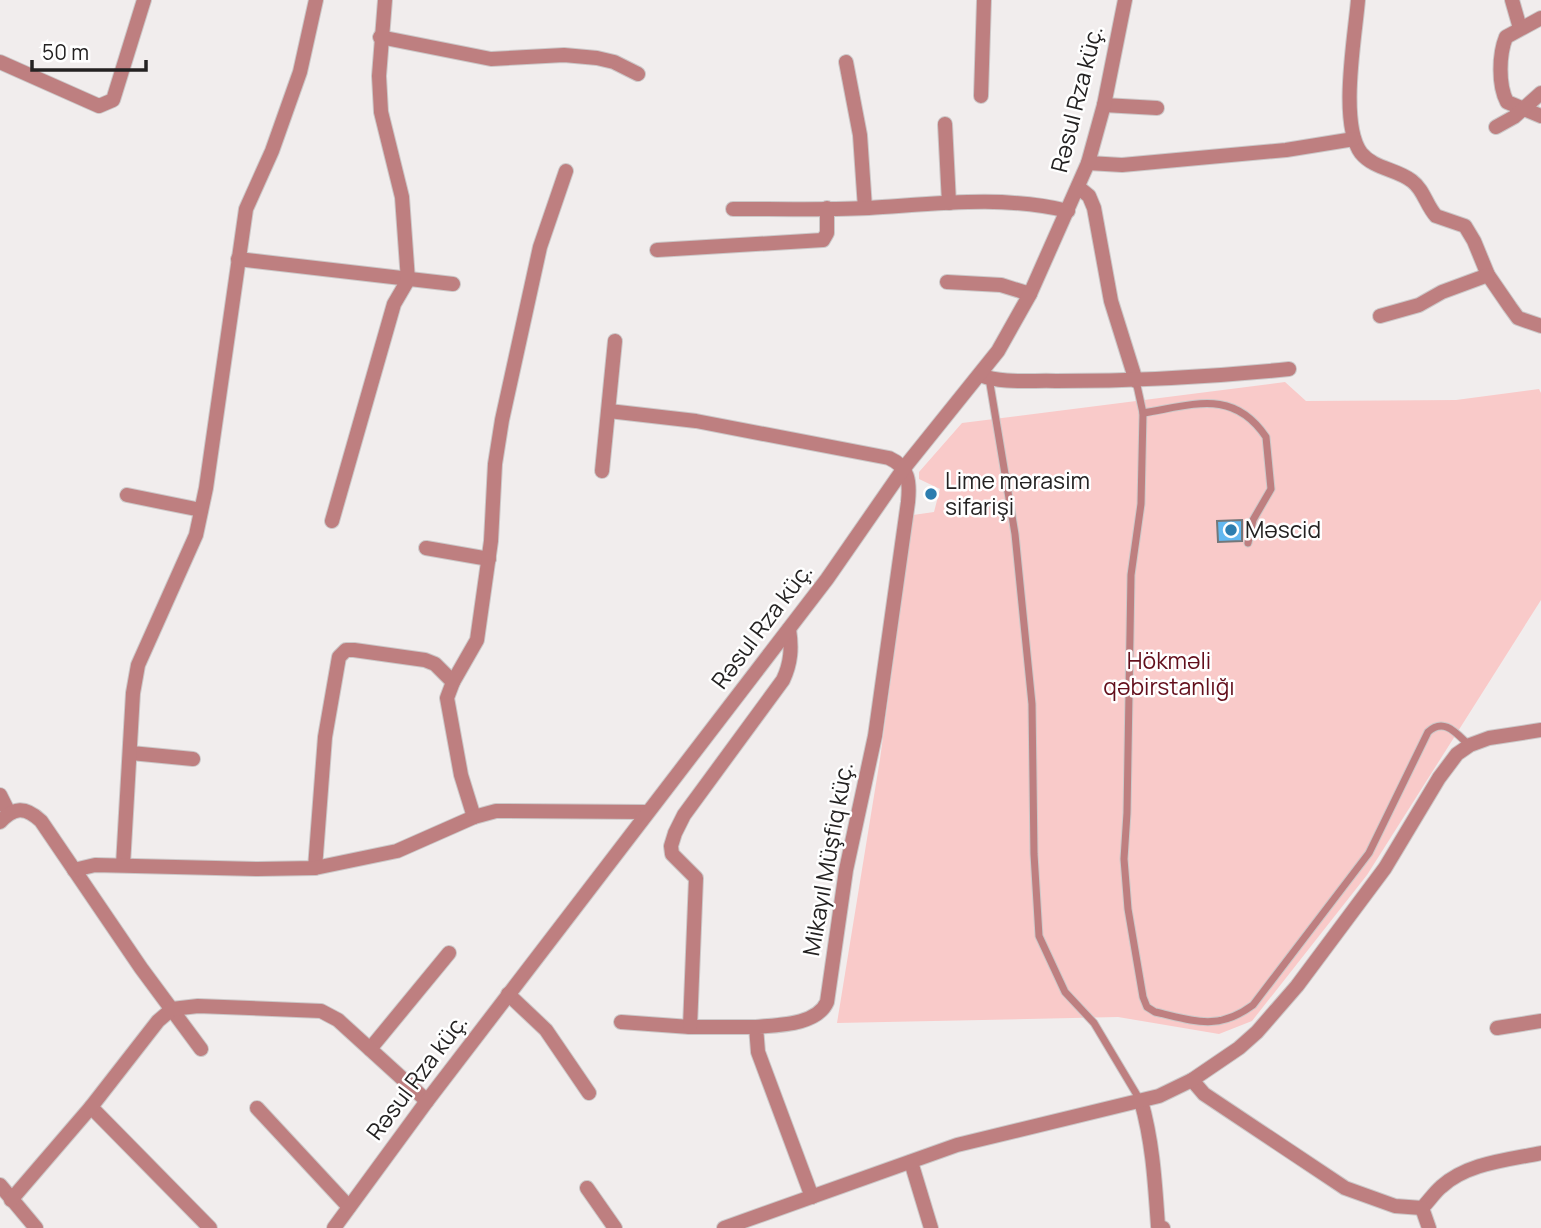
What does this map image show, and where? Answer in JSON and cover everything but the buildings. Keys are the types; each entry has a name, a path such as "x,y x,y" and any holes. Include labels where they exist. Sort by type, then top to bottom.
{"street":[{"path":"0,62 99,106 113,100 144,0"},
{"path":"124,865 133,693 138,665 196,535 206,488 246,209 272,151 300,72 316,0"},
{"path":"332,521 394,304 408,281 402,197 381,112 380,37 385,0"},
{"path":"981,96 984,0"},
{"name":"Rəsul Rza küç.","path":"334,1228 426,1101 827,579 904,468 985,377 1030,294 1088,163 1104,105 1125,0"},
{"path":"1357,0 1349,108 1354,139 1370,161 1410,178 1436,216 1465,226 1488,275 1518,318 1541,326"},
{"path":"1512,0 1520,28"},
{"path":"1541,18 1506,37 1501,48 1503,94 1507,102 1541,116"},
{"path":"380,37 491,58 564,55 597,58 614,62 638,74"},
{"path":"846,62 860,135 865,208"},
{"path":"1496,127 1541,93"},
{"path":"1104,105 1157,108"},
{"path":"945,124 949,202"},
{"path":"1088,163 1122,165 1286,150 1354,139"},
{"path":"474,817 461,775 447,698 477,640 489,559 495,464 502,420 540,247 566,171"},
{"path":"1078,187 1089,196 1094,208 1111,301 1136,381"},
{"path":"733,209 865,208 949,202 1037,203 1068,211"},
{"path":"657,250 823,240 827,233 827,208"},
{"path":"238,259 408,281 453,284"},
{"path":"1380,316 1419,305 1442,292 1488,275"},
{"path":"947,282 1000,285 1030,294"},
{"path":"602,471 615,341"},
{"path":"985,377 1136,381 1289,369"},
{"path":"609,411 696,421 838,448 889,458 904,468"},
{"name":"Mikayıl Müşfiq küç.","path":"621,1022 690,1027 756,1027 815,1017 823,1011 827,1002 846,870 879,708 908,502 908,475 904,468"},
{"path":"127,495 201,510"},
{"path":"426,548 489,559"},
{"path":"690,1027 696,878 677,861 671,846 684,815 783,680 790,665 789,629"},
{"path":"316,868 325,737 339,657 346,650 354,650 425,660 435,664 453,682"},
{"path":"724,1228 957,1145 1141,1101 1172,1091 1192,1080 1239,1048 1257,1032 1297,986 1385,868 1439,778 1457,754 1470,745 1489,738 1541,730"},
{"path":"131,753 193,760"},
{"path":"0,795 4,817 18,810 34,814 41,821 201,1049"},
{"path":"74,870 95,865 316,868 397,851 474,817 496,811 515,809 647,812"},
{"path":"370,1049 449,953"},
{"path":"508,994 546,1030 589,1093"},
{"path":"11,1200 91,1107 158,1021 172,1009 198,1006 321,1011 338,1020 426,1101"},
{"path":"1497,1028 1541,1021"},
{"path":"756,1027 758,1052 812,1197"},
{"path":"1192,1080 1204,1094 1345,1188 1395,1206 1422,1208"},
{"path":"1141,1101 1153,1154 1159,1227"},
{"path":"91,1107 210,1228"},
{"path":"257,1108 349,1207"},
{"path":"1422,1208 1443,1185 1461,1174 1489,1163 1541,1153"},
{"path":"911,1161 931,1228"},
{"path":"0,1185 36,1228"},
{"path":"587,1188 615,1228"},
{"path":"1422,1208 1429,1228"}],"lane":[{"path":"985,377 1015,534 1032,704 1034,854 1039,936 1065,992 1094,1023 1141,1101"},
{"path":"1136,381 1143,413 1141,504 1131,575 1124,859 1128,909 1147,1007 1155,1012 1208,1022 1227,1021 1254,1005 1369,853 1428,732 1435,726 1448,726 1470,745"},
{"path":"1143,413 1223,403 1235,407 1262,430 1269,452 1271,489 1253,520 1248,543"}],"green space":[{"name":"Hökməli qəbirstanlığı","path":"1285,382 1306,401 1456,400 1539,389 1541,393 1541,600 1367,875 1252,1021 1219,1034 1118,1017 837,1023 880,759 913,515 934,512 940,489 919,479 919,472 962,423"}],"place":[{"name":"Lime mərasim sifarişi","path":"931,494"},
{"name":"Məscid","path":"1231,530"}]}
